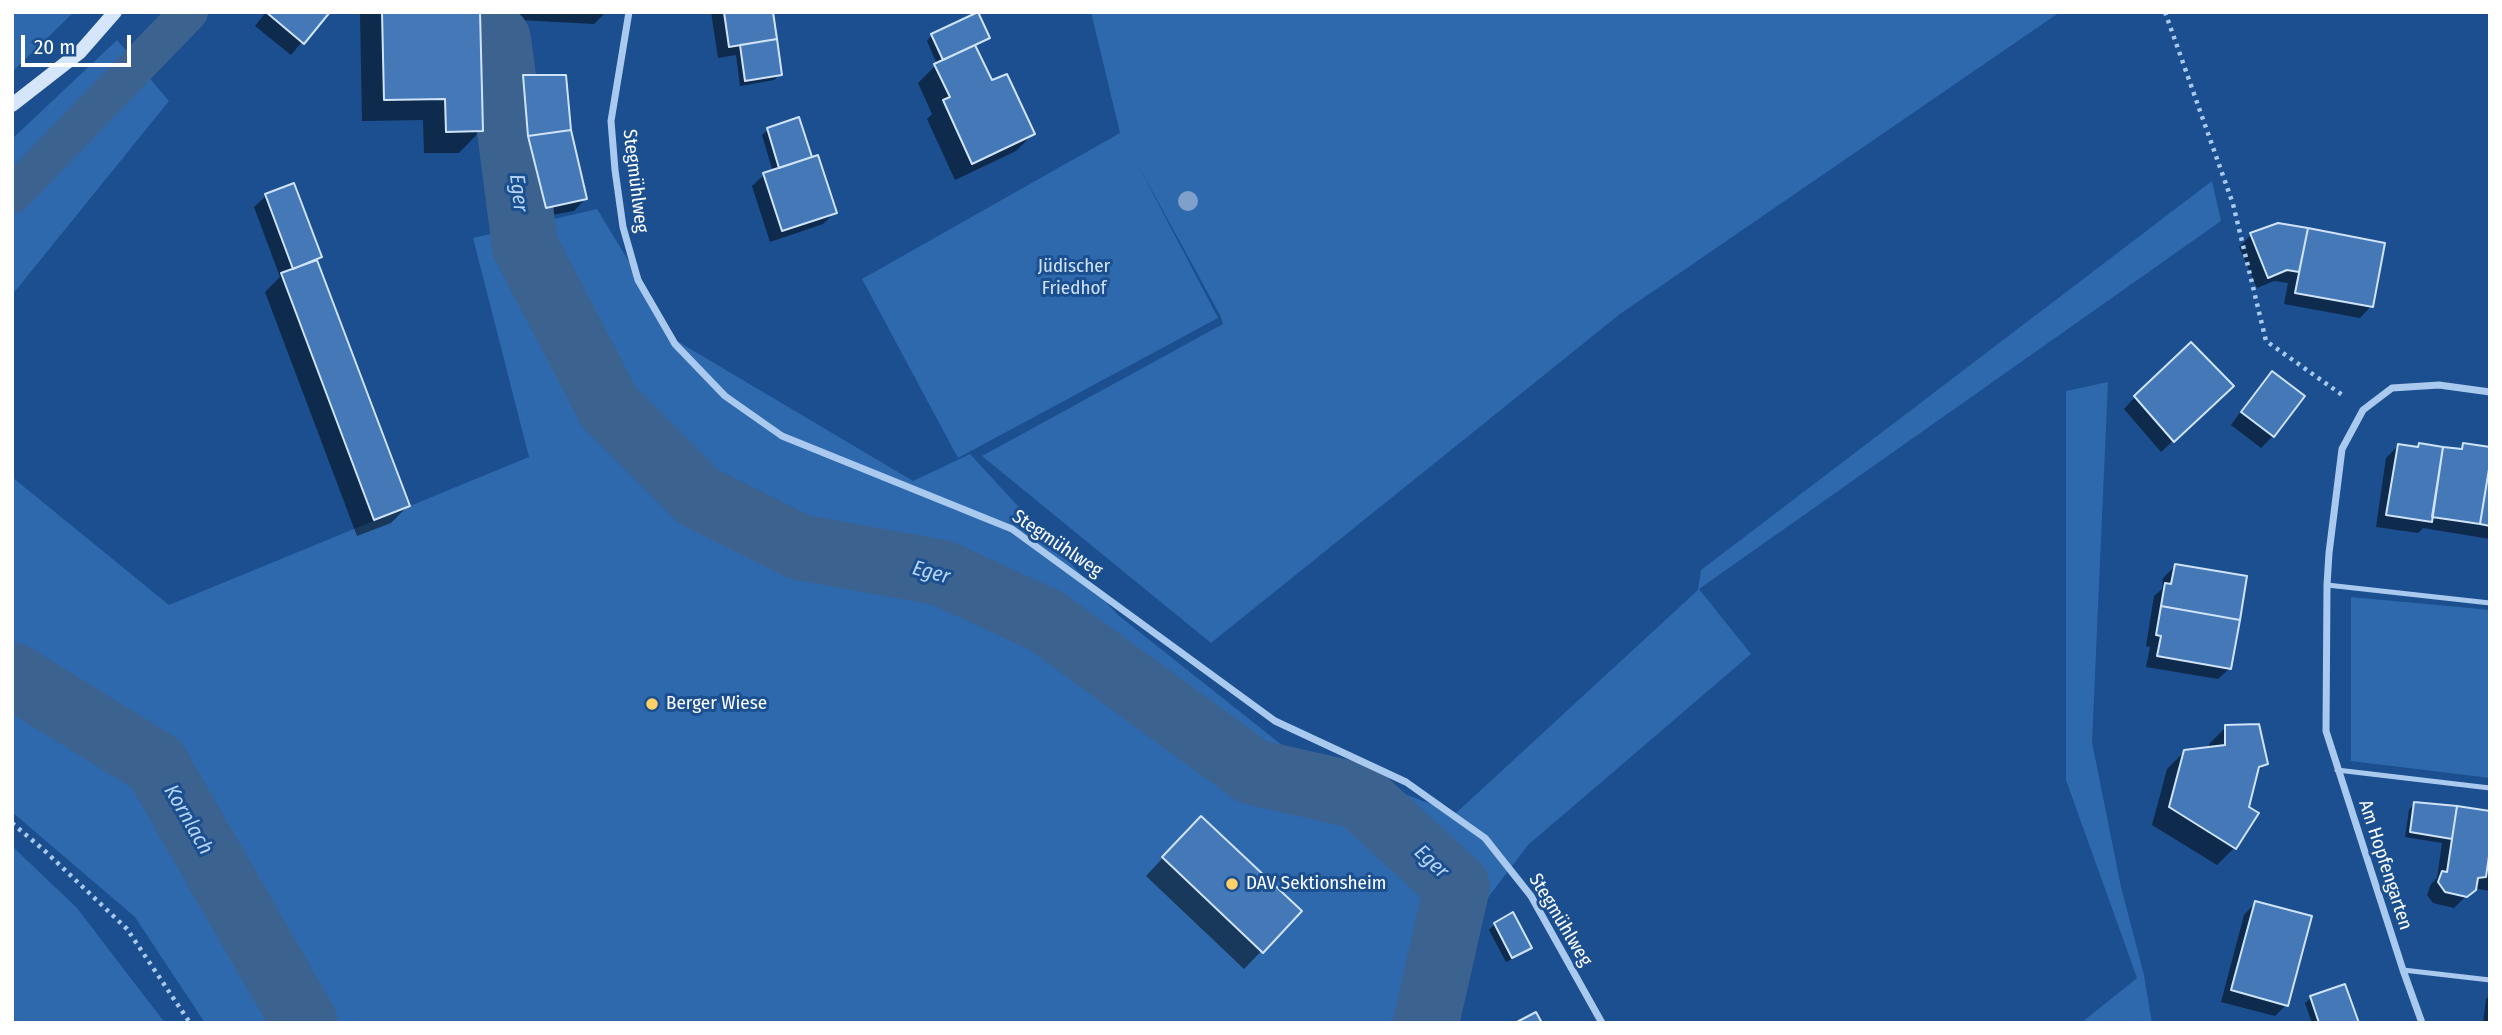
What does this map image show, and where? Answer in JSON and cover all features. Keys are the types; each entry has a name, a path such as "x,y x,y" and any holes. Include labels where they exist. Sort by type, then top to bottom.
{"street":[{"path":"12,105 80,52 115,12"},
{"name":"Stegmühlweg","path":"629,12 611,121 622,227 638,280 675,344 725,396 782,436 1012,529 1275,721 1406,782 1485,838 1531,896 1602,1023"},
{"name":"Am Hopfengarten","path":"2423,1023 2403,970 2326,731 2327,586 2342,449 2363,410 2392,388 2439,385 2490,392"}],"lane":[{"path":"2327,586 2490,603"},
{"name":"Am Hopfengarten","path":"2337,770 2490,788"},
{"path":"2403,970 2490,980"}],"path":[{"path":"2165,12 2233,204 2266,341 2363,410"},
{"path":"12,823 127,929 190,1023"}],"green space":[{"path":"12,12 74,12 12,72"},
{"name":"Jüdischer Friedhof","path":"1091,12 2060,12 1620,314 1211,643 982,456 1223,324 1137,163 1218,318 958,458 862,279 1120,133"},
{"path":"117,40 169,101 12,295 12,139"},
{"path":"2212,181 2221,221 1699,589 1751,654 1528,845 1454,942 1453,1023 336,1023 175,751 65,674 12,644 12,477 169,605 529,457 473,238 597,209 677,341 913,481 970,454 1118,615 1292,753 1456,813 1698,590 1701,570"},
{"path":"2108,382 2092,742 2121,887 2144,975 2152,1023 2081,1023 2137,978 2066,780 2066,391"},
{"path":"2351,597 2490,610 2490,778 2351,761"},
{"path":"12,697 143,775 165,808 288,1023 205,1023 135,917 12,812"},
{"path":"12,846 77,908 165,1023 12,1023"}],"building":[{"path":"266,12 330,12 304,44"},
{"path":"382,12 480,12 483,131 446,132 445,99 384,100"},
{"path":"724,12 773,12 777,39 729,47"},
{"path":"978,12 990,38 943,60 931,34"},
{"path":"777,39 782,75 745,81 740,45"},
{"path":"975,45 992,80 1007,74 1035,134 972,164 943,100 950,97 934,64"},
{"path":"523,75 566,75 571,130 528,136"},
{"path":"799,117 812,157 779,168 767,128"},
{"path":"571,130 587,199 546,208 528,136"},
{"path":"818,155 837,213 782,231 763,173"},
{"path":"294,183 322,257 293,269 265,194"},
{"path":"2278,223 2308,228 2299,272 2287,270 2268,278 2250,233"},
{"path":"2308,228 2385,243 2373,307 2295,293"},
{"path":"317,260 410,506 374,520 281,273"},
{"path":"2191,342 2234,386 2174,442 2134,396"},
{"path":"2272,371 2305,396 2274,437 2241,412"},
{"path":"2419,443 2443,447 2432,522 2386,515 2398,444 2418,447"},
{"path":"2463,443 2490,447 2480,524 2432,517 2443,447 2462,449"},
{"path":"2490,463 2490,526 2480,524"},
{"path":"2175,564 2247,576 2240,620 2161,606 2165,583 2171,584"},
{"path":"2161,606 2240,620 2231,669 2157,656 2161,636 2156,635"},
{"path":"2259,724 2268,764 2259,767 2249,807 2259,813 2236,849 2169,807 2184,750 2225,745 2225,725"},
{"path":"2414,802 2457,806 2452,839 2410,832"},
{"path":"2457,806 2490,811 2490,849 2486,877 2478,878 2476,890 2467,897 2445,892 2438,882 2442,871 2447,872"},
{"name":"DAV Sektionsheim","path":"1201,816 1302,911 1263,953 1162,857"},
{"path":"2255,901 2312,916 2288,1006 2231,990"},
{"path":"1513,912 1532,948 1512,958 1494,923"},
{"path":"2345,984 2359,1023 2319,1023 2310,996"},
{"path":"1536,1012 1542,1023 1515,1023"}],"waterway":[{"path":"12,195 189,12"},
{"name":"Eger","path":"498,39 525,246 609,407 699,497 799,547 942,573 1046,621 1253,772 1359,796 1457,886 1426,1023"},
{"name":"Kornlach","path":"12,675 156,764 305,1023"}],"place":[{"name":"Berger Wiese","path":"652,704"},
{"name":"DAV Sektionsheim","path":"1232,884"}]}
